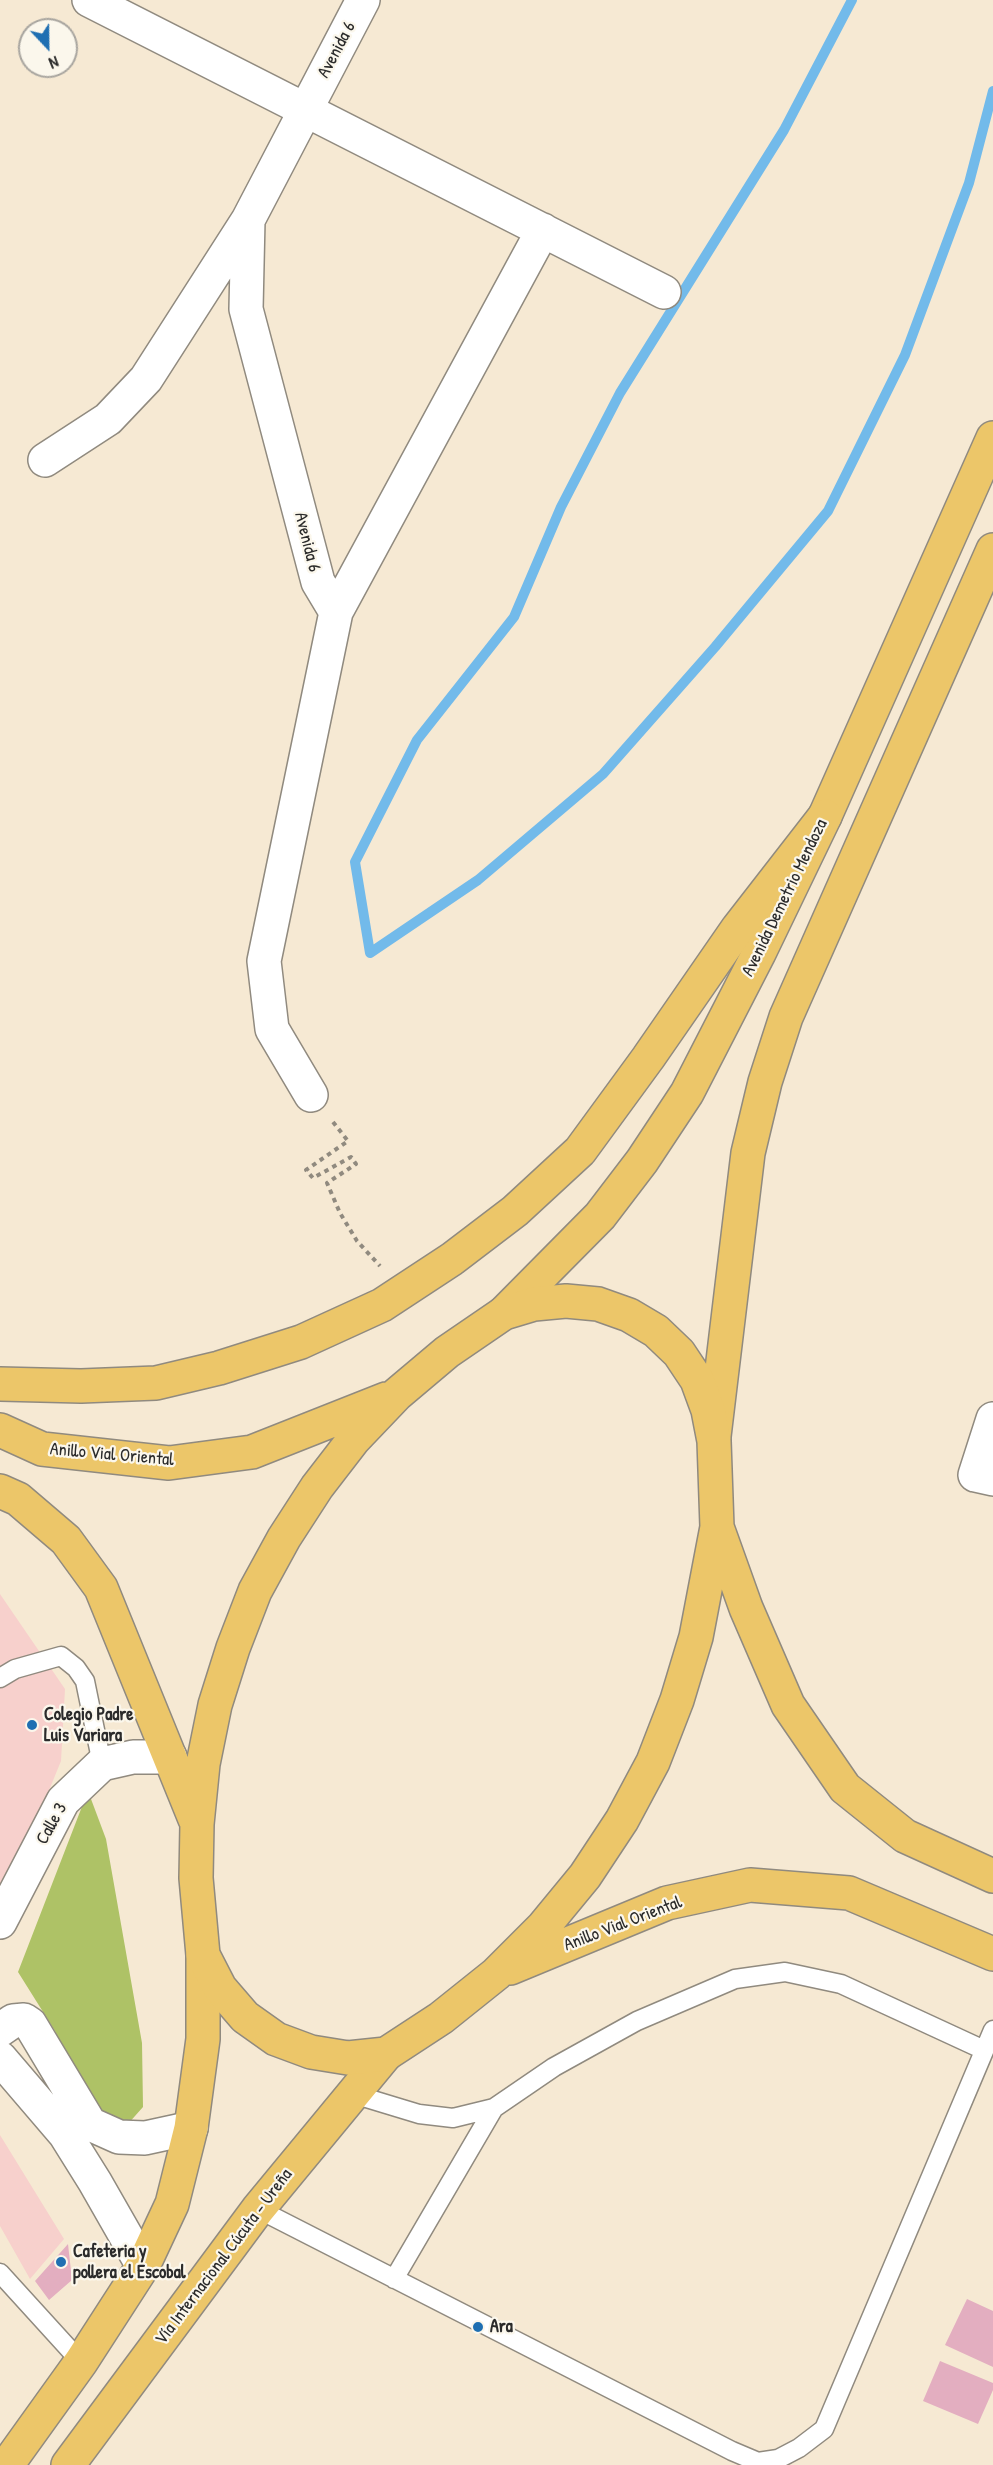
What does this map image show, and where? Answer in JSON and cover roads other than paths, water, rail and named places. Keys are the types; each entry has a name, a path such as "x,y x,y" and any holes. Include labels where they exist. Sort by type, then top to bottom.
{"main road":[{"name":"Avenida Demetrio Mendoza","path":"504,1313 600,1216 642,1161 687,1093 759,953 825,816 993,438"},
{"path":"203,1955 220,1988 245,2017 276,2039 310,2052 348,2058 386,2054 441,2018 496,1974 543,1927 585,1876 622,1820 653,1762 677,1700 696,1637 717,1527 714,1441 748,1153 765,1082 786,1017 993,550"},
{"path":"0,1384 81,1386 167,1380 219,1368 302,1342 382,1305 452,1259 516,1210 580,1151 738,928 825,816"},
{"path":"7,2464 81,2362 143,2266 172,2204 191,2128 203,2039 203,1955 196,1878 197,1824 203,1764 215,1705 233,1648 255,1591 284,1538 317,1487 354,1439 396,1395 447,1352 504,1313 534,1304 566,1301 598,1304 629,1315 656,1331 679,1353 697,1380 708,1410 714,1441"},
{"name":"Anillo Vial Oriental","path":"0,1430 42,1449 169,1462 252,1452 396,1395"},
{"path":"0,1491 18,1499 66,1540 101,1588 197,1824"},
{"path":"717,1527 746,1608 788,1705 845,1788 905,1836 993,1876"},
{"name":"Anillo Vial Oriental","path":"496,1974 668,1903 750,1885 849,1893 993,1954"},
{"name":"Vía Internacional Cúcuta - Ureña","path":"68,2465 258,2210 386,2054"}],"street":[{"path":"89,0 664,292"},
{"name":"Avenida 6","path":"336,612 318,582 246,309 248,220 363,0"},
{"path":"45,460 108,419 146,379 248,220"},
{"path":"311,1095 272,1029 264,961 336,612 543,230"},
{"path":"993,1419 975,1475 993,1479"},
{"path":"102,1764 133,1757 170,1757"},
{"name":"Calle 3","path":"0,1922 63,1801 102,1764"},
{"path":"0,2030 13,2021 24,2020 30,2024 90,2124 118,2138 145,2138 191,2128"},
{"path":"0,2058 65,2134 143,2266"}],"lane":[{"path":"0,1678 15,1669 61,1656 76,1668 85,1681 102,1764"},
{"path":"353,2094 419,2114 453,2118 494,2108 554,2067 637,2021 735,1979 784,1972 841,1984 984,2050"},
{"path":"258,2210 732,2451 758,2462 778,2459 799,2448 824,2429 993,2030"},
{"path":"394,2279 494,2108"},
{"path":"0,2272 81,2362"}],"waterway":[{"path":"852,0 784,130 620,393 561,507 514,617 417,740 355,862 370,953 478,880 603,774 715,647 828,511 905,355 969,183 993,91"}],"place":[{"name":"Colegio Padre Luis Variara","path":"32,1725"},
{"name":"Cafeteria y pollera el Escobal","path":"61,2262"},
{"name":"Ara","path":"478,2327"}]}
